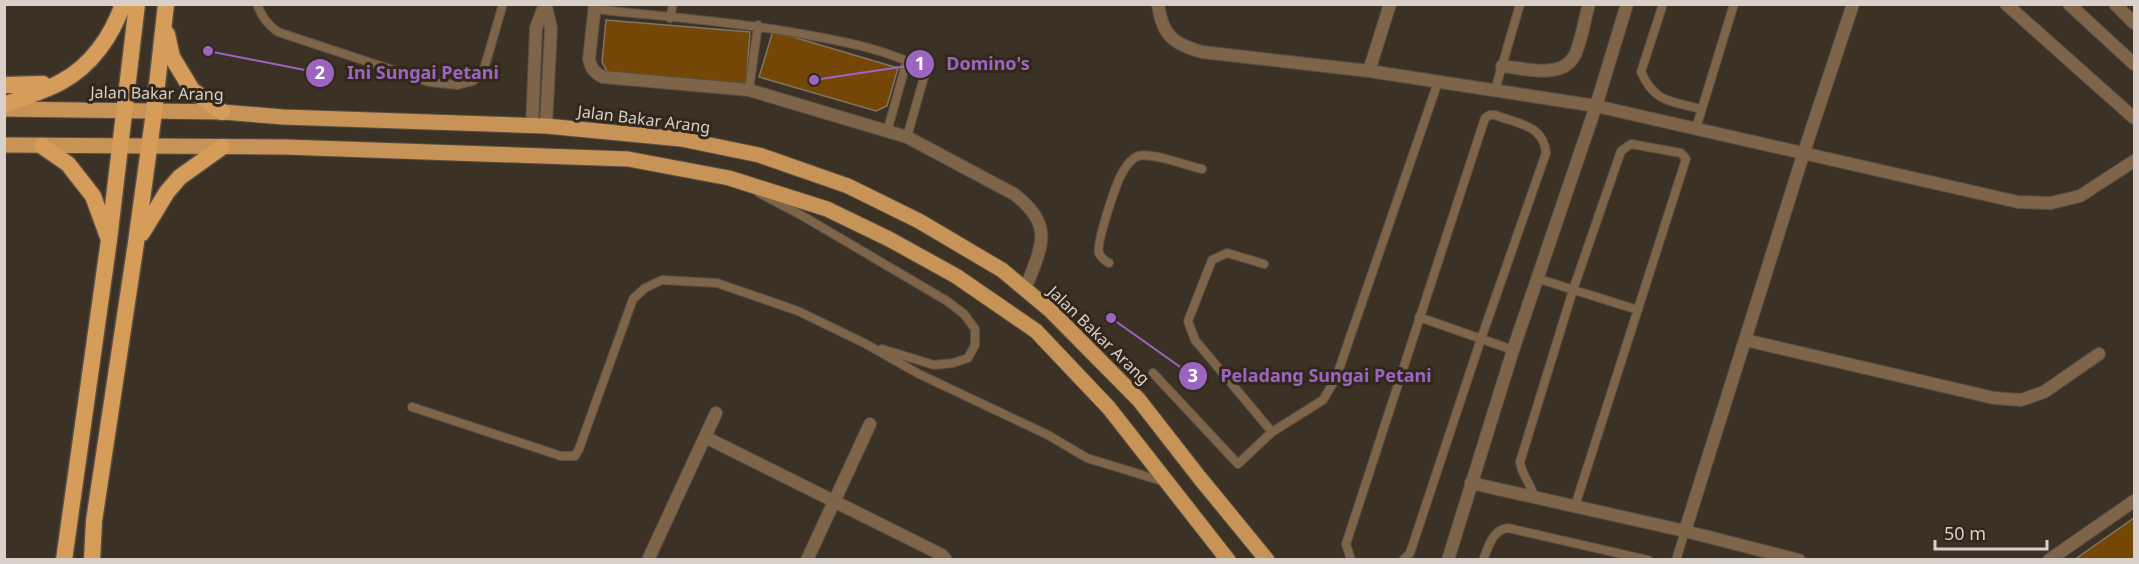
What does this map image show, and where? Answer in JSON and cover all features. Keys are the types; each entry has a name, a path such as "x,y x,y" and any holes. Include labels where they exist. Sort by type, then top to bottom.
{"highway":[{"path":"4,105 60,83 79,71 102,46 114,28 123,4"},
{"path":"64,560 109,240 137,4"},
{"path":"92,560 94,521 150,146 165,12"},
{"path":"165,12 172,57 192,90 222,112"},
{"path":"4,85 60,83"},
{"path":"42,146 68,164 93,196 109,240"},
{"path":"136,243 167,192 180,177 222,147"}],"main road":[{"name":"Jalan Bakar Arang","path":"4,109 222,112 284,117 539,126 681,139 759,155 848,186 920,221 1002,270 1050,310 1139,400 1267,560"},
{"path":"4,145 285,147 628,159 729,178 827,209 889,239 956,276 1036,331 1109,408 1228,560"}],"street":[{"path":"545,4 550,28 539,126 537,28 545,4"},
{"path":"1158,4 1165,31 1179,45 1202,52 1369,71 1596,106 2018,202 2051,203 2080,196 2134,161"},
{"path":"1369,71 1390,4"},
{"path":"1502,66 1554,70 1565,66 1574,58 1589,4"},
{"path":"1441,560 1450,555 1536,278 1596,106 1627,4"},
{"path":"1684,531 1853,4"},
{"path":"2006,4 2134,118"},
{"path":"2068,4 2134,64"},
{"path":"2115,4 2134,23"},
{"path":"594,7 589,59 596,74 603,77 750,90 907,137 1014,194 1028,205 1038,218 1042,235 1040,250 1025,290"},
{"path":"1745,340 1994,398 2021,400 2044,392 2099,354"},
{"path":"648,560 716,413"},
{"path":"807,560 870,424"},
{"path":"705,437 942,555 946,560"},
{"path":"1471,483 1684,531 1799,560"},
{"path":"2049,560 2134,501"}],"lane":[{"path":"257,4 262,18 278,32 429,82 458,85 473,81 484,69 503,4"},
{"path":"670,18 673,4"},
{"path":"1495,90 1520,4"},
{"path":"1663,4 1641,72 1647,85 1664,100 1701,109"},
{"path":"1695,128 1734,4"},
{"path":"594,7 670,18 758,25 855,44 907,60 926,70 907,137"},
{"path":"750,90 758,25"},
{"path":"887,132 907,60"},
{"path":"1153,373 1238,464 1272,432 1323,400 1336,378 1438,82"},
{"path":"1351,560 1346,544 1419,317 1485,118 1495,115 1538,131 1545,141 1546,153 1410,553 1403,560"},
{"path":"1534,496 1531,485 1521,472 1520,462 1621,151 1631,144 1681,153 1686,159 1575,506"},
{"path":"1109,263 1099,253 1100,241 1120,177 1128,164 1137,156 1147,156 1202,169"},
{"path":"729,178 801,215 947,301 964,314 975,329 975,345 968,358 953,363 934,365 864,343"},
{"path":"1264,264 1227,253 1212,260 1188,321 1195,340 1272,432"},
{"path":"1536,278 1638,310"},
{"path":"412,407 561,456 575,456 633,299 645,288 662,280 717,283 798,310 919,374 1048,435 1087,458 1167,483"},
{"path":"1419,317 1513,350"},
{"path":"1483,560 1493,536 1500,529 1508,528 1648,560"},
{"path":"1676,560 1684,531"}],"building":[{"path":"606,20 750,32 746,86 609,75 602,62"},
{"path":"773,31 898,68 887,106 876,111 759,77"},
{"path":"2134,518 2134,560 2074,560"}],"place":[{"name":"Ini Sungai Petani","path":"208,51"},
{"name":"Domino's","path":"814,80"},
{"name":"Peladang Sungai Petani","path":"1111,318"}]}
